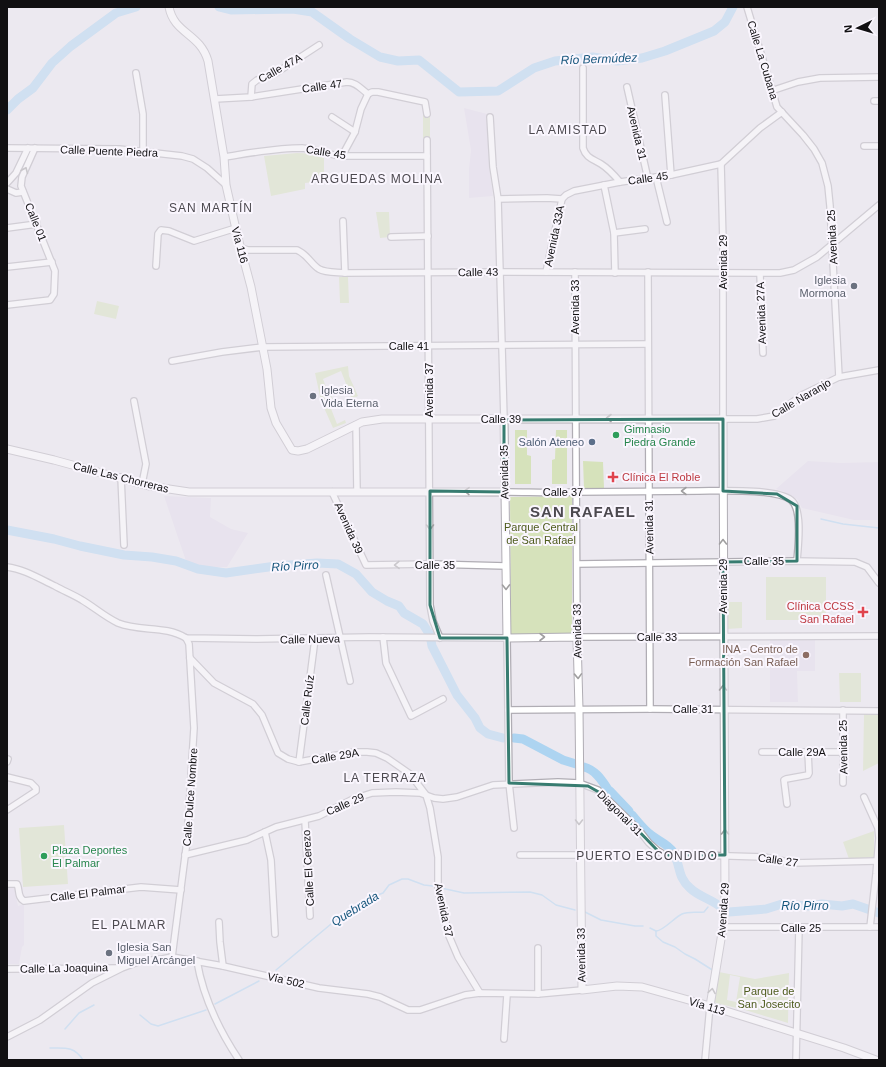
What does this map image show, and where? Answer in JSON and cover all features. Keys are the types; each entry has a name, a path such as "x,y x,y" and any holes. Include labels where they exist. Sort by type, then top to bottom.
{"main road":[{"name":"Vía 116","path":"169,7 171,16 175,23 199,43 207,56 224,157 226,184 252,287 267,369 271,408 276,423 289,447"},
{"name":"Calle 39","path":"289,447 293,451 298,452 356,425 375,419 723,419"},
{"name":"Avenida 29","path":"710,1006 723,927 725,855 723,709 723,419"},
{"name":"Avenida 35","path":"504,420 507,638"},
{"name":"Calle Las Chorreras","path":"7,449 163,489 189,492 332,492"},
{"name":"Calle 37","path":"332,492 504,492"},
{"name":"Calle 33","path":"507,638 577,637"},
{"name":"Avenida 33","path":"577,637 582,990"},
{"name":"Vía 113","path":"582,990 614,986 635,986 710,1006 844,1048 876,1060"}],"street":[{"name":"Calle La Cubana","path":"747,7 777,107 782,112"},
{"name":"Calle 47A","path":"251,97 252,84 257,80 276,73 319,45"},
{"path":"582,68 583,148 587,156 601,164 620,182"},
{"path":"136,73 142,114 143,151"},
{"path":"772,91 798,82 820,78 879,77"},
{"name":"Calle 47","path":"215,99 251,97 347,82 356,84 368,94"},
{"name":"Avenida 31","path":"627,87 648,179"},
{"path":"342,156 355,132 361,109 368,94 378,92 425,102 427,114"},
{"path":"665,95 671,175"},
{"path":"721,164 760,128 782,112"},
{"name":"Avenida 25","path":"782,112 803,135 822,163 829,192 839,377"},
{"path":"332,117 355,132"},
{"name":"Avenida 35","path":"490,117 493,167 498,199 504,420"},
{"name":"Avenida 37","path":"427,140 430,609 437,638"},
{"path":"864,146 879,146"},
{"name":"Calle Puente Piedra","path":"7,148 119,149 182,156 193,159 207,168 226,184"},
{"path":"7,184 16,173 28,148"},
{"name":"Calle 01","path":"7,305 46,301 53,298 54,294 55,271 23,192 21,181 35,148"},
{"name":"Calle 45","path":"224,157 302,148 319,150 333,155 342,156 427,156"},
{"name":"Calle 45","path":"562,199 574,191 620,182 671,175 721,164"},
{"name":"Avenida 29","path":"721,164 723,419"},
{"path":"656,177 667,222"},
{"path":"604,185 614,233 616,273"},
{"path":"7,189 16,193 23,192"},
{"path":"498,199 562,199"},
{"name":"Avenida 33A","path":"546,272 562,199"},
{"name":"Calle 43","path":"241,248 248,250 297,250 303,253 317,268 321,270 344,273 786,273 817,257 879,205"},
{"path":"343,221 344,273"},
{"path":"7,228 37,224"},
{"path":"156,266 159,232 161,230 169,231 194,241 236,228"},
{"path":"614,233 645,229"},
{"path":"391,237 428,236"},
{"path":"7,267 52,262"},
{"name":"Avenida 33","path":"575,272 577,637"},
{"name":"Avenida 31","path":"648,272 650,709"},
{"name":"Avenida 27A","path":"760,274 763,353"},
{"name":"Calle 41","path":"172,361 222,352 263,347 648,344"},
{"name":"Calle Naranjo","path":"723,419 757,419 774,416 802,396 839,377 879,370"},
{"path":"134,401 146,464 142,484"},
{"name":"Avenida 39","path":"356,425 357,491"},
{"path":"121,477 124,545"},
{"name":"Calle 37","path":"504,492 723,491 778,494 792,500 797,506 797,561"},
{"name":"Avenida 39","path":"332,492 365,564"},
{"name":"Calle 35","path":"577,564 797,561 855,562 867,567 879,584"},
{"name":"Calle 35","path":"365,564 506,566"},
{"path":"7,567 29,574 82,599 118,623 167,630 186,638"},
{"path":"326,575 350,681"},
{"name":"Calle 33","path":"577,637 879,636"},
{"path":"383,637 386,663 411,716 443,699"},
{"name":"Calle Nueva","path":"186,638 437,638"},
{"name":"Calle Dulce Nombre","path":"172,957 185,855 194,728 189,644 186,638"},
{"name":"Calle 33","path":"437,638 507,638"},
{"name":"Avenida 35","path":"507,638 509,783 514,828"},
{"name":"Calle Ruíz","path":"299,762 314,639"},
{"name":"Calle 29A","path":"190,658 214,683 253,704 262,715 278,753 288,759 299,762 354,752 376,754 387,758 410,774 426,795"},
{"name":"Calle 31","path":"508,710 723,709 879,711"},
{"name":"Avenida 25","path":"843,710 843,783"},
{"name":"Calle 29A","path":"762,752 843,752"},
{"path":"787,804 784,780 809,773 808,752"},
{"path":"7,777 31,783 34,785 36,791 7,810"},
{"name":"Calle 29","path":"185,855 247,840 276,827 319,816 353,799 372,793 420,793 443,799 457,797 486,786 509,783 579,783"},
{"name":"Diagonal 31","path":"579,783 598,790 658,851 680,855"},
{"name":"Avenida 37","path":"426,795 430,808 438,857 438,890 447,932 458,957 480,993"},
{"path":"864,797 878,828 879,838 870,927"},
{"name":"Calle El Cerezo","path":"305,820 310,916"},
{"path":"265,832 271,860 275,934"},
{"path":"520,855 580,855"},
{"name":"Calle 27","path":"680,855 764,857 793,863 877,861"},
{"name":"Calle El Palmar","path":"7,884 17,884 19,896 21,899 28,901 141,887 181,890"},
{"path":"220,922 220,942 223,966"},
{"name":"Calle 25","path":"723,927 879,927"},
{"path":"796,1060 799,928"},
{"path":"538,948 538,994"},
{"name":"Vía 502","path":"7,1037 40,1020 92,983 122,968 138,962 162,960 172,957 223,966 319,988 368,994 380,997 408,1010 420,1010 465,995 480,993 507,995 582,990"},
{"path":"197,961 204,990 216,1019 240,1060"},
{"name":"Calle La Joaquina","path":"7,969 122,968"},
{"path":"504,1039 507,995"},
{"path":"706,1060 710,1006"}],"highlighted area":[{"path":"723,419 723,491 777,494 797,506 797,561 723,562 725,855 668,855 658,851 604,795 588,786 509,783 507,638 440,638 430,605 430,491 504,492 504,420"}],"shaded area":[{"path":"464,108 487,114 490,174 493,196 469,198 469,169 471,150"},
{"path":"808,461 841,463 879,462 879,520 854,520 802,508 797,499 776,489"},
{"path":"164,496 211,498 210,517 231,529 248,533 227,567 200,567 186,561"},
{"path":"815,639 815,671 797,671 798,702 770,702 770,640"},
{"path":"7,887 14,887 18,906 24,904 24,945 22,947 19,964 7,964"}],"green space":[{"path":"423,114 430,114 430,138 423,138"},
{"path":"297,153 324,154 324,181 305,183 305,189 271,196 264,156"},
{"path":"376,212 389,212 390,237 380,238"},
{"path":"339,277 348,277 349,303 340,303"},
{"path":"97,301 119,306 116,319 94,314"},
{"path":"348,366 349,376 358,396 352,399 341,371 323,379 329,395 331,395 335,404 330,406 337,424 345,420 346,423 333,428 321,401 315,373"},
{"path":"515,430 527,430 527,455 531,456 531,484 515,484"},
{"path":"556,430 567,430 567,484 552,484 552,460 555,459"},
{"path":"583,461 603,462 604,488 584,488"},
{"name":"Parque Central de San Rafael","path":"572,496 572,634 511,635 510,497"},
{"path":"766,577 826,577 826,620 766,620"},
{"path":"726,602 742,602 742,628 727,629"},
{"path":"839,673 861,673 861,702 840,702"},
{"path":"864,714 879,714 879,763 863,771"},
{"name":"Plaza Deportes El Palmar","path":"64,825 68,884 23,887 19,828"},
{"path":"874,831 874,857 849,859 843,842"},
{"name":"Parque de San Josecito","path":"719,972 755,979 789,973 788,1023 716,1003 714,1001","holes":["730,975 740,977 736,1002 727,1000"]}],"waterway":[{"name":"Río Bermúdez","path":"7,110 18,99 33,88 52,63 71,46 116,13 136,7"},
{"name":"Río Bermúdez","path":"219,7 231,10 293,9 312,12 350,39 380,57 398,61 419,60 459,92 498,91 534,68 555,61 593,57 617,61 642,58 665,51 714,31 725,22 733,7"},
{"name":"Quebrada","path":"821,519 843,524 879,528"},
{"name":"Río Pirro","path":"7,530 124,555 152,557 176,561 198,569 226,573 276,566 317,563 338,564 356,574 372,592 399,606 404,613 423,624 430,635 432,646 457,695 475,718 480,728 488,734 503,738"},
{"name":"Río Pirro","path":"514,738 523,739 563,760 576,764"},
{"name":"Río Pirro","path":"584,767 595,773 607,788"},
{"name":"Río Pirro","path":"610,791 629,811"},
{"name":"Río Pirro","path":"632,815 648,833 671,849 686,884 697,894 714,902 722,908"},
{"name":"Quebrada","path":"276,970 337,919 351,913 370,898 383,893 389,885 402,879 408,879 424,885 433,886"},
{"name":"Quebrada","path":"441,888 464,893 530,892 542,895 556,905 575,910"},
{"name":"Río Pirro","path":"729,912 766,909 782,904 809,906 822,904 842,906 853,904 879,913"},
{"name":"Quebrada","path":"650,928 659,931 682,914 704,912 708,907"},
{"name":"Quebrada","path":"585,912 601,920 643,926"},
{"path":"656,931 656,936 663,942 675,947 714,971"},
{"path":"215,1004 259,981"},
{"path":"65,1029 79,1013 94,1005"},
{"path":"140,1015 151,1024 158,1026 206,1010"},
{"path":"50,1048 65,1048 73,1050 80,1055 83,1060"}],"place":[{"name":"Iglesia Mormona","path":"854,286"},
{"name":"Iglesia Vida Eterna","path":"313,396"},
{"name":"Gimnasio Piedra Grande","path":"616,435"},
{"name":"Salón Ateneo","path":"592,442"},
{"name":"Clínica El Roble","path":"613,477"},
{"name":"Clínica CCSS San Rafael","path":"863,612"},
{"name":"INA - Centro de Formación San Rafael","path":"806,655"},
{"name":"Plaza Deportes El Palmar","path":"44,856"},
{"name":"Iglesia San Miguel Arcángel","path":"109,953"}],"district":[{"name":"LA AMISTAD","path":"568,130"},
{"name":"ARGUEDAS MOLINA","path":"377,179"},
{"name":"SAN MARTÍN","path":"211,208"},
{"name":"SAN RAFAEL","path":"583,511"},
{"name":"LA TERRAZA","path":"385,778"},
{"name":"PUERTO ESCONDIDO","path":"647,856"},
{"name":"EL PALMAR","path":"129,925"}]}
